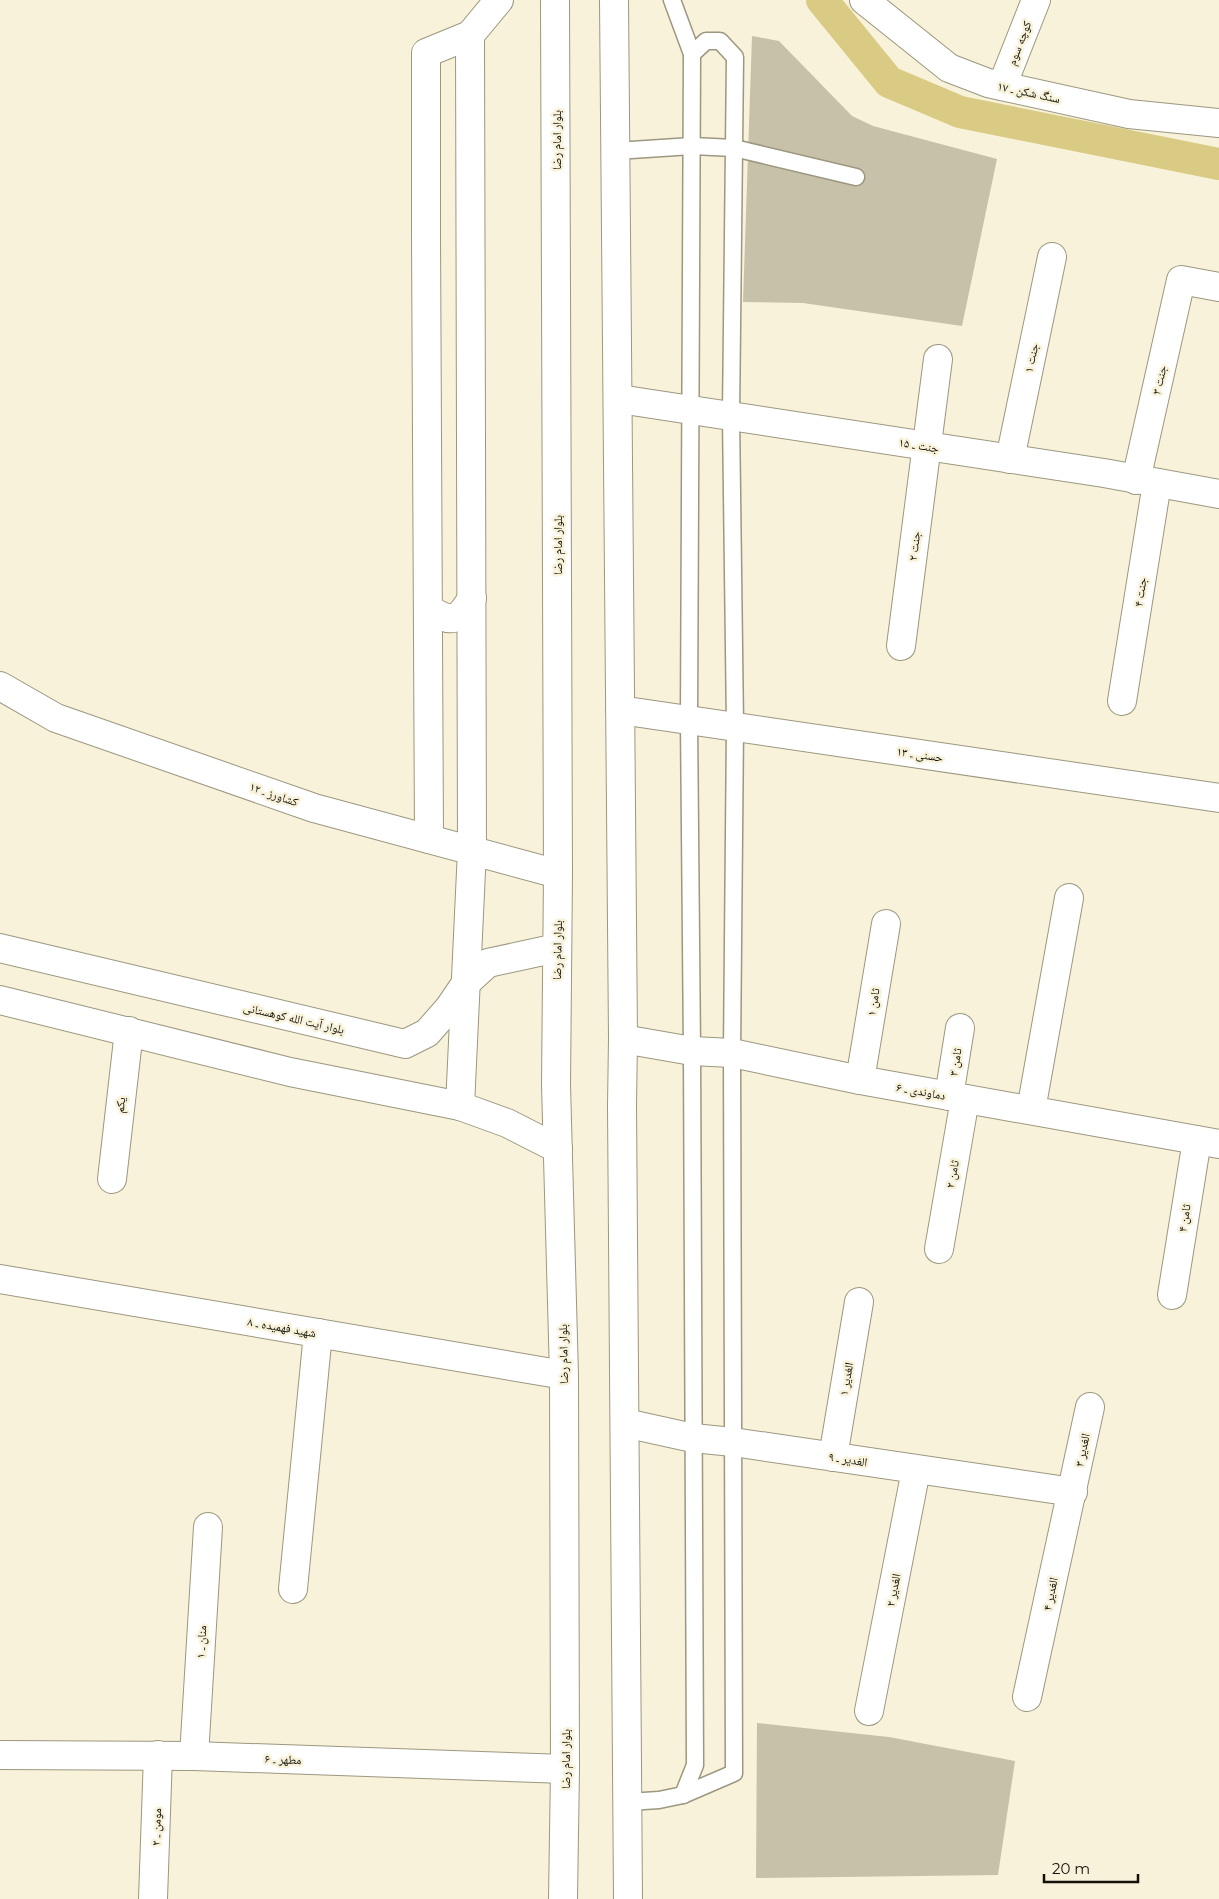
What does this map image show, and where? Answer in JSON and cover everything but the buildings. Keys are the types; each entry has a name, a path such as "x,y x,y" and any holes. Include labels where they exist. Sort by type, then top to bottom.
{"street":[{"path":"429,839 426,53 470,35 499,0"},
{"name":"بلوار امام رضا","path":"555,0 558,874 556,1085 564,1375 565,1770 563,1899"},
{"name":"کوچه سوم","path":"1002,86 1036,0"},
{"name":"سنگ شکن ـ ۱۷","path":"867,1 949,68 988,83 1129,114 1219,123"},
{"path":"614,12 624,1039 622,1116 628,1899"},
{"path":"460,1106 472,850 470,35"},
{"name":"جنت ۱","path":"1010,459 1052,257"},
{"name":"جنت ۳","path":"1147,481 1181,280 1219,287"},
{"name":"جنت ۲","path":"901,646 938,359"},
{"name":"جنت ـ ۱۵","path":"619,399 1010,459 1219,494"},
{"name":"جنت ۴","path":"1122,701 1147,481"},
{"path":"428,608 442,618 450,620 464,612 472,598"},
{"path":"428,659 448,637 461,640 472,654"},
{"name":"کشاورز ـ ۱۲","path":"0,686 56,718 314,808 558,874"},
{"name":"حسنی ـ ۱۳","path":"620,710 1219,798"},
{"path":"1031,1110 1069,898"},
{"name":"ثامن ۱","path":"860,1080 886,924"},
{"name":"بلوار آیت الله کوهستانی","path":"0,948 405,1044 427,1033 449,1008 466,983 488,963 557,948"},
{"path":"0,1000 290,1072 460,1106 507,1124 558,1150"},
{"name":"ثامن ۳","path":"957,1098 960,1028"},
{"name":"یکم","path":"112,1179 129,1031"},
{"name":"دماوندی ـ ۶","path":"624,1039 692,1051 732,1053 860,1080 1208,1142"},
{"name":"ثامن ۲","path":"939,1249 957,1098"},
{"name":"ثامن ۴","path":"1172,1295 1208,1142"},
{"name":"شهید فهمیده ـ ۸","path":"0,1279 564,1375"},
{"name":"الغدیر ۱","path":"833,1456 859,1302"},
{"path":"293,1590 318,1333"},
{"name":"الغدیر ۳","path":"1073,1492 1090,1408"},
{"name":"الغدیر ـ ۹","path":"625,1423 694,1438 833,1456 916,1470 1073,1492"},
{"name":"الغدیر ۲","path":"869,1711 916,1470"},
{"name":"الغدیر ۴","path":"1027,1696 1073,1492"},
{"name":"منان ـ ۱","path":"194,1756 208,1527"},
{"name":"مطهر ـ ۶","path":"0,1755 158,1755 565,1770"},
{"name":"مومن ـ ۲","path":"153,1899 158,1755"}],"lane":[{"path":"672,0 692,54 689,720 695,1765 683,1795"},
{"path":"628,1802 659,1800 683,1795 734,1773 732,1053 734,726 731,416 735,57 720,41 706,41 692,54"},
{"path":"616,151 692,146 734,148 856,177"}],"waterway":[{"path":"822,0 889,82 960,112 1219,164"}]}
